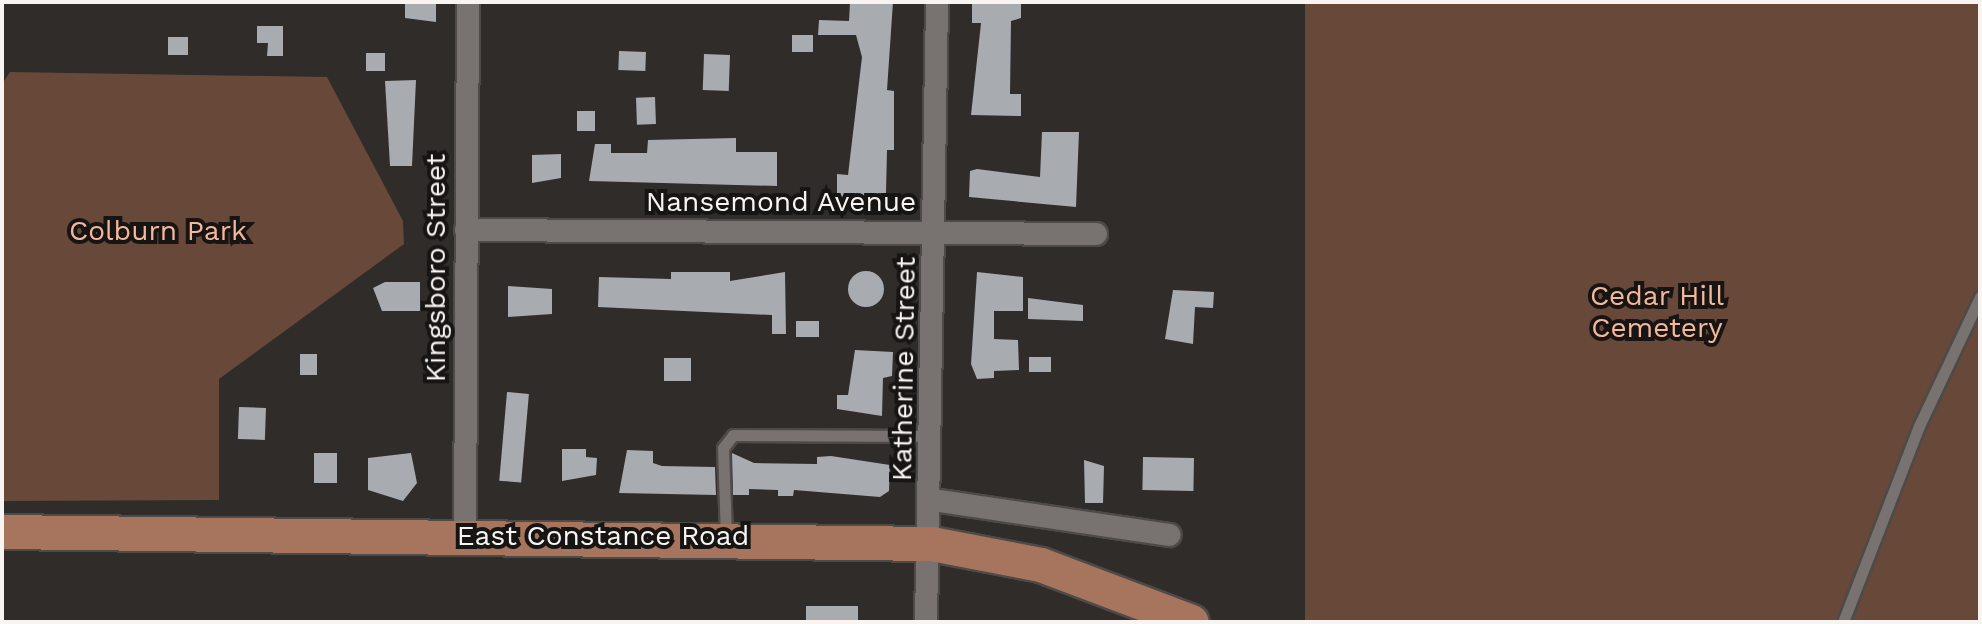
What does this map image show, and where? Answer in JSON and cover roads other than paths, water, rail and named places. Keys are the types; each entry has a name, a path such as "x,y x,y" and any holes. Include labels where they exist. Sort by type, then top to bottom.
{"main road":[{"name":"East Constance Road","path":"2,532 726,537 932,544 1041,565 1192,622"}],"street":[{"name":"Kingsboro Street","path":"465,535 468,2"},
{"name":"Katherine Street","path":"926,622 933,500 937,2"},
{"name":"Nansemond Avenue","path":"466,230 1096,234"},
{"path":"933,500 1169,535"}],"lane":[{"path":"1843,622 1919,426 1980,297"},
{"path":"726,537 723,448 733,435 933,436"}],"park label":[{"name":"Colburn Park","path":"158,231"},
{"name":"Cedar Hill Cemetery","path":"1657,312"}]}
